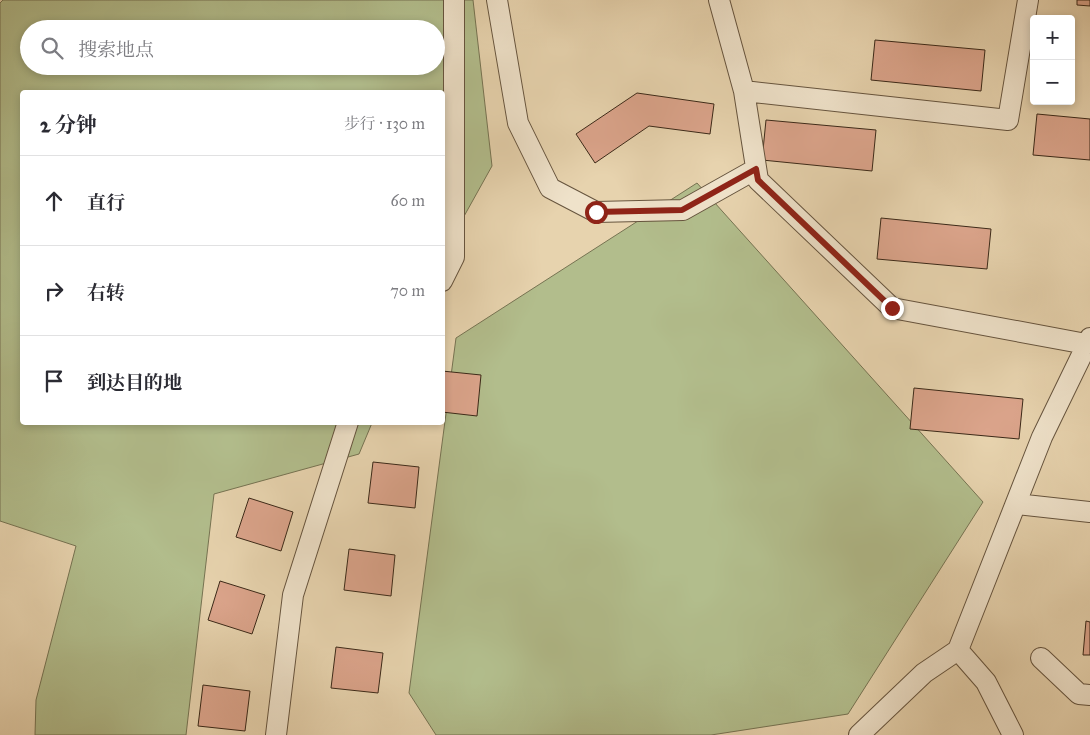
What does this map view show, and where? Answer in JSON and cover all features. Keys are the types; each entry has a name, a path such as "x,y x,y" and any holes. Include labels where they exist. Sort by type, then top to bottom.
{"street":[{"path":"445,276 454,257 454,0"},
{"path":"497,0 518,123 550,188 596,212 682,210 756,169"},
{"path":"719,0 744,91 758,180 892,308 1088,341 1042,437 958,650 924,673 859,735"},
{"path":"744,91 1008,120 1028,0"},
{"path":"276,735 293,595 347,425"},
{"path":"1016,504 1090,512"},
{"path":"958,650 986,682 1013,735"},
{"path":"1041,658 1079,694 1090,695"}],"green space":[{"path":"3,0 473,0 492,166 445,250 445,90 20,90 20,425 371,425 359,454 214,494 186,735 35,735 36,700 76,546 0,521 0,3"},
{"path":"697,183 983,502 848,714 711,735 436,735 409,693 456,338"}],"building":[{"path":"1077,0 1090,0 1090,6 1077,5"},
{"path":"875,40 985,50 981,91 871,80"},
{"path":"637,93 714,104 710,134 649,126 595,163 576,134"},
{"path":"1037,114 1090,119 1090,160 1033,155"},
{"path":"766,120 876,130 872,171 762,160"},
{"path":"881,218 991,229 987,269 877,259"},
{"path":"445,371 481,375 477,416 445,412"},
{"path":"914,388 1023,399 1019,439 910,429"},
{"path":"373,462 419,467 415,508 368,503"},
{"path":"249,498 293,512 281,551 236,537"},
{"path":"349,549 395,555 391,596 344,590"},
{"path":"220,581 265,595 252,634 208,620"},
{"path":"1086,621 1090,622 1090,655 1083,655"},
{"path":"336,647 383,653 378,693 331,688"},
{"path":"203,685 250,691 245,731 198,726"}],"route":[{"path":"596,212 682,210 756,169 758,180 892,308"}]}
